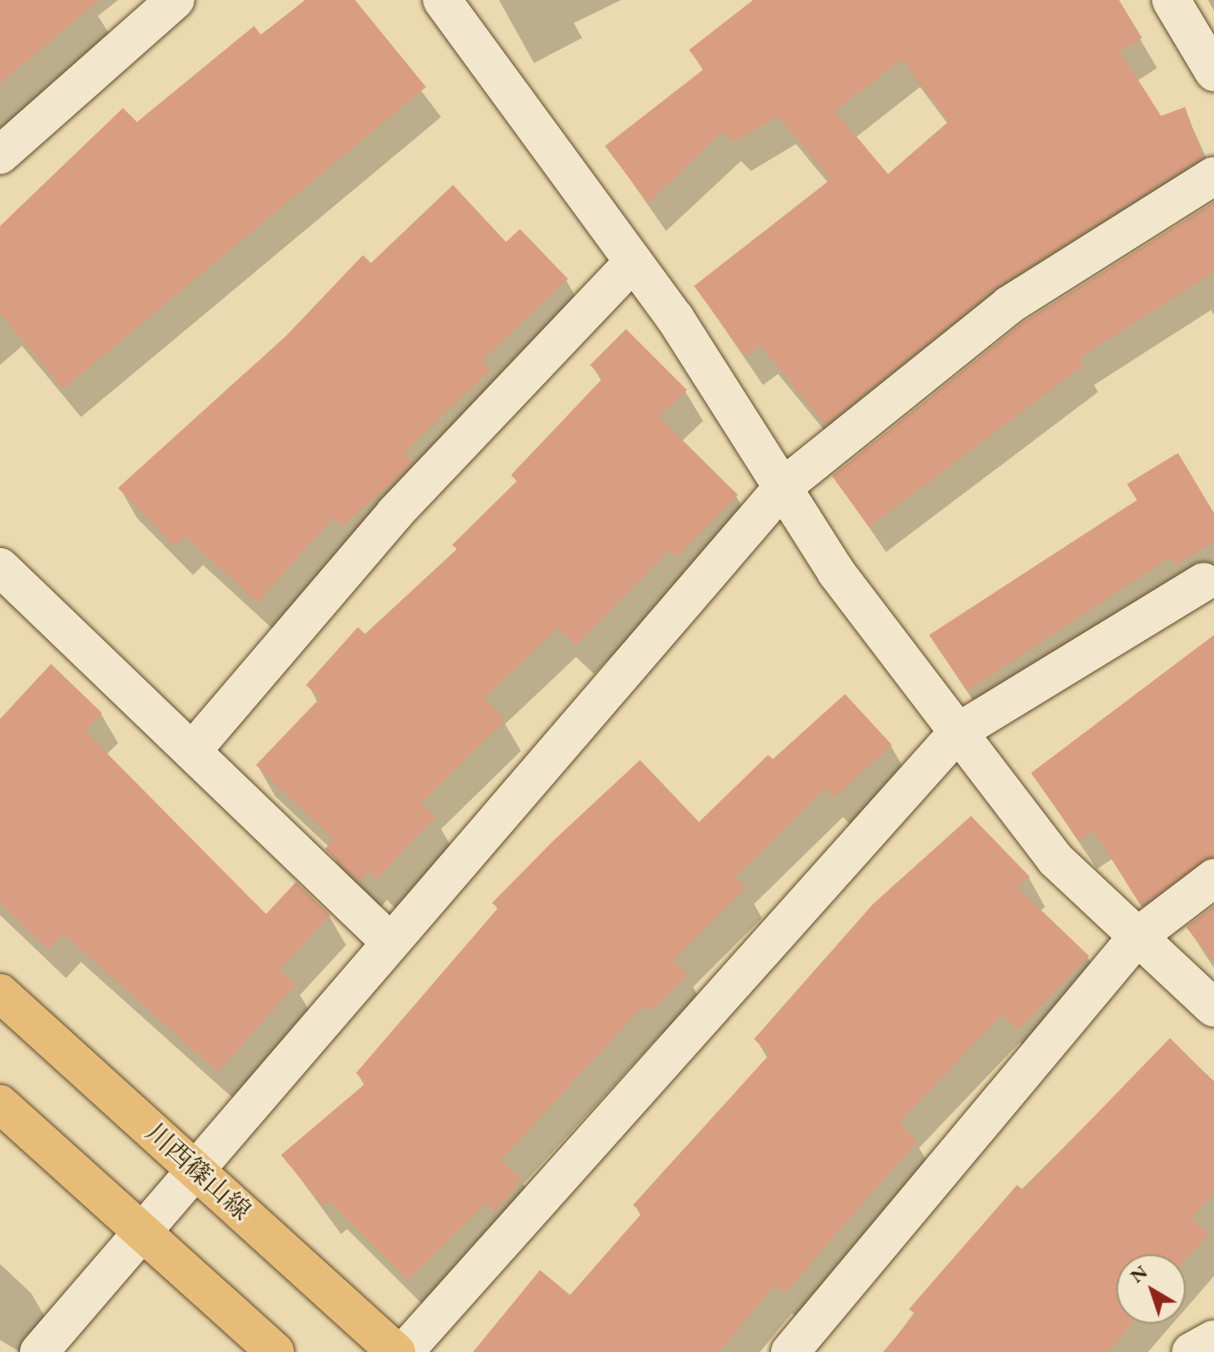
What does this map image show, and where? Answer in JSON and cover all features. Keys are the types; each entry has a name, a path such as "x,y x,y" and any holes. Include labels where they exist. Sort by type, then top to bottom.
{"main road":[{"name":"川西篠山線","path":"0,993 396,1352"},
{"path":"0,1104 275,1352"}],"street":[{"path":"0,155 175,0"},
{"path":"442,0 633,262 783,487 836,572 1056,860 1214,1008"},
{"path":"1171,0 1214,72"},
{"path":"39,1352 142,1231 192,1167 783,487 1009,305 1214,176"},
{"path":"192,751 395,513 633,262"},
{"path":"0,567 388,940"},
{"path":"404,1352 958,732 1204,582"},
{"path":"790,1352 1138,936 1214,878"},
{"path":"1191,1352 1214,1339"}],"building":[{"path":"0,0 100,0 0,83"},
{"path":"305,0 355,0 426,87 63,389 0,313 0,226 123,108 137,122 254,26 261,35"},
{"path":"753,0 1119,0 1142,38 1120,51 1161,116 1185,107 1203,157 997,287 825,425 760,345 745,356 694,286 831,179 778,116 733,142 723,132 648,203 605,146 704,69 689,50","holes":["902,59 948,122 888,174 835,111"]},
{"path":"453,185 506,242 520,229 568,279 482,360 491,369 404,452 413,463 342,527 334,518 257,602 185,536 175,547 118,488 287,335 363,255 371,263"},
{"path":"1214,202 1214,272 1079,358 1084,365 869,527 832,476 1022,323"},
{"path":"626,329 687,390 659,417 738,495 677,557 670,550 576,645 558,628 484,698 505,720 421,803 436,817 377,879 369,871 359,882 325,849 334,840 256,765 320,698 306,685 358,627 365,634 457,549 452,545 517,481 511,475 603,378 590,365"},
{"path":"1178,453 1214,513 1214,542 1175,565 1170,557 967,691 929,635 1137,500 1127,484"},
{"path":"1214,635 1214,857 1141,906 1094,831 1079,841 1031,773"},
{"path":"51,664 102,713 85,731 266,914 296,882 330,915 280,970 296,984 218,1072 64,934 49,950 0,903 0,719"},
{"path":"845,694 892,745 834,798 826,788 735,877 746,887 673,961 688,975 651,1011 644,1005 501,1160 522,1179 495,1211 486,1203 408,1280 329,1201 323,1206 281,1155 366,1083 356,1073 498,908 492,903 553,841 640,760 699,822 768,755 773,759"},
{"path":"971,816 1030,877 1017,887 1089,956 1018,1030 1002,1014 899,1123 917,1141 785,1293 775,1285 719,1352 473,1352 540,1270 570,1295 642,1213 633,1205 770,1054 754,1039 873,904"},
{"path":"1214,906 1214,962 1186,927"},
{"path":"1170,1038 1214,1082 1214,1192 1192,1218 1209,1233 1186,1259 1186,1254 1116,1254 1116,1324 1131,1324 1108,1352 883,1352 915,1314 909,1309 1017,1185 1023,1190"}]}
